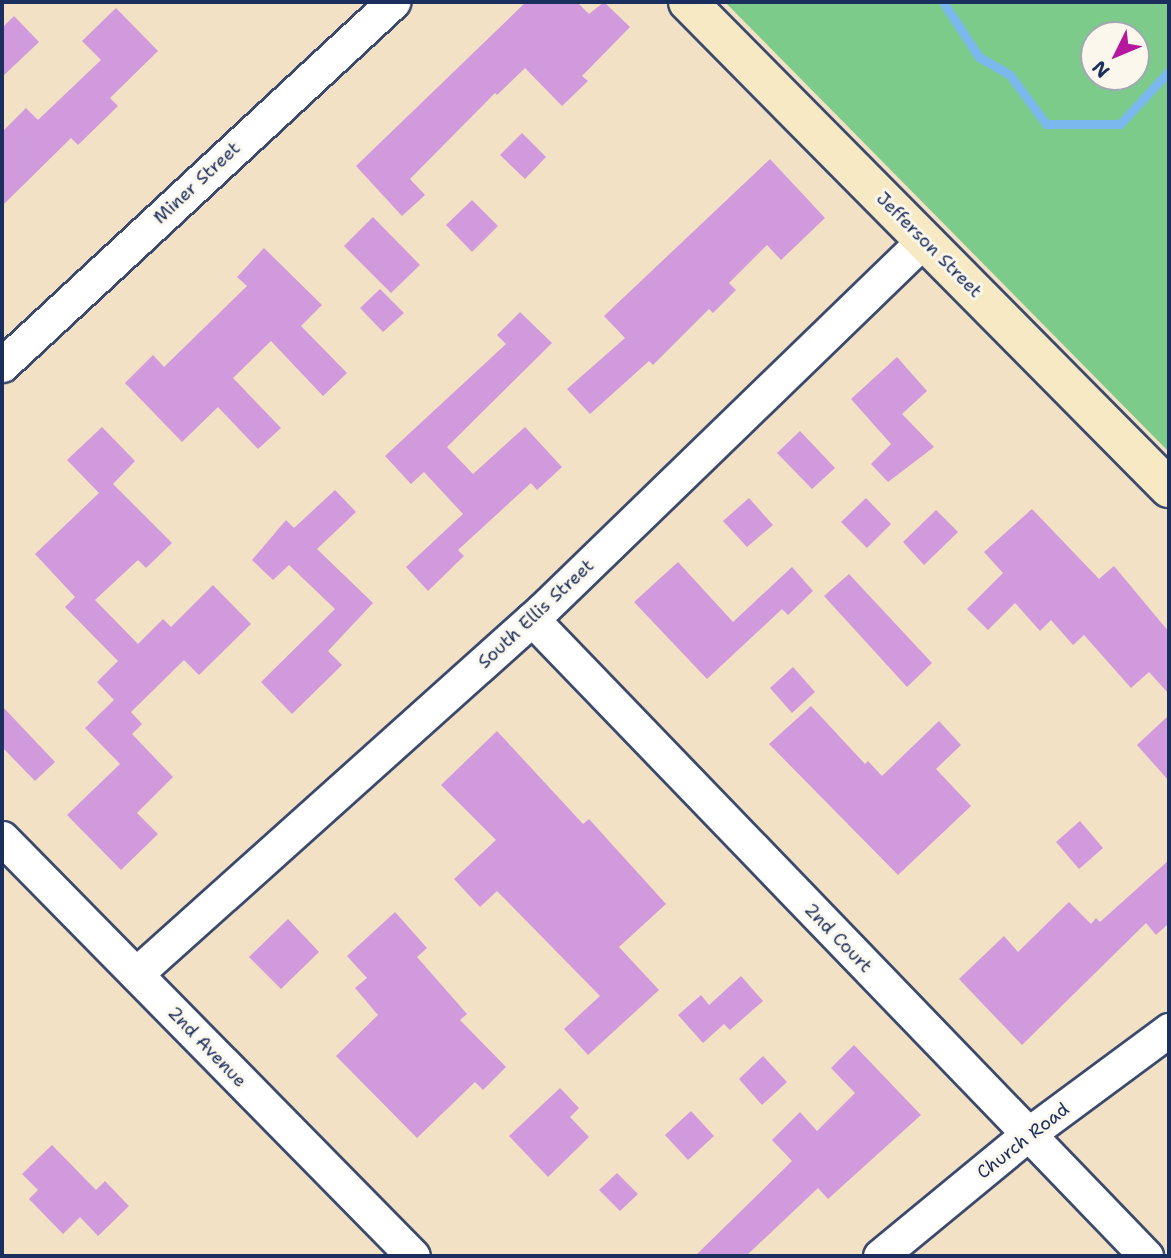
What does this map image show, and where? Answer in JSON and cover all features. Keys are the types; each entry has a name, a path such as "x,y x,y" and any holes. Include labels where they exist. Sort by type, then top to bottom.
{"street":[{"name":"Miner Street","path":"2,365 393,2"},
{"name":"Jefferson Street","path":"688,2 1169,488"},
{"name":"South Ellis Street","path":"136,974 532,619 924,240"},
{"name":"2nd Court","path":"532,619 1146,1256"},
{"name":"2nd Avenue","path":"2,838 413,1256"},
{"name":"Church Road","path":"880,1256 1027,1135 1169,1030"}],"green space":[{"path":"725,2 1169,2 1169,452"}],"building":[{"path":"526,2 577,2 589,14 604,2 630,27 582,76 588,81 562,106 525,68 497,95 495,93 410,179 425,195 402,216 356,166"},
{"path":"116,8 158,51 110,98 118,106 78,145 71,138 2,206 2,132 26,108 38,120 101,60 82,41"},
{"path":"14,16 39,42 2,77 2,28"},
{"path":"522,133 546,157 525,179 500,155"},
{"path":"770,159 825,218 781,260 767,245 729,283 736,290 713,313 709,309 653,365 649,361 590,414 567,389 625,338 604,316"},
{"path":"472,200 498,226 472,252 446,225"},
{"path":"373,217 420,265 391,293 344,246"},
{"path":"264,248 322,305 301,326 347,373 323,396 271,341 233,378 281,428 258,449 218,407 182,442 125,383 153,355 164,367 247,286 237,277"},
{"path":"380,289 404,313 383,332 360,308"},
{"path":"520,312 552,343 447,447 473,474 525,427 562,467 537,490 531,483 458,550 464,556 428,591 406,567 463,514 424,472 411,484 385,456 506,344 497,335"},
{"path":"897,357 927,391 902,414 934,447 888,482 871,464 891,444 851,399"},
{"path":"102,427 135,461 113,484 172,543 146,568 138,560 95,600 138,644 163,619 171,627 213,585 251,624 199,675 184,660 131,712 142,724 132,734 173,777 137,813 158,834 121,870 67,815 120,764 85,728 114,700 97,682 118,661 65,607 75,597 35,554 99,493 67,460"},
{"path":"800,431 835,468 812,489 777,453"},
{"path":"335,490 356,512 317,549 373,603 328,651 342,665 292,714 261,682 335,609 289,565 273,580 252,560 286,520 294,528"},
{"path":"749,498 773,525 747,547 723,521"},
{"path":"866,498 891,524 867,548 841,522"},
{"path":"1032,509 1099,579 1114,566 1169,632 1169,694 1149,672 1131,688 1084,635 1073,645 1051,620 1040,631 1015,603 988,630 967,609 1003,573 984,552"},
{"path":"936,510 958,532 924,565 903,542"},
{"path":"678,562 733,622 792,567 813,591 788,615 782,609 707,679 634,602"},
{"path":"849,574 932,663 907,687 824,596"},
{"path":"793,667 815,692 792,713 770,688"},
{"path":"2,706 55,762 35,781 2,747"},
{"path":"811,706 865,764 868,761 882,776 939,721 961,745 936,769 971,806 898,875 769,744"},
{"path":"1169,715 1169,781 1137,745"},
{"path":"497,731 583,824 589,819 666,904 619,947 659,990 588,1055 564,1029 600,996 497,891 480,907 454,879 496,840 441,785"},
{"path":"1080,821 1103,848 1079,869 1056,842"},
{"path":"1169,860 1169,923 1156,935 1146,923 1022,1045 959,979 1004,936 1018,952 1069,902 1091,924 1096,918 1100,922"},
{"path":"395,912 427,948 417,957 467,1014 460,1020 506,1067 483,1090 475,1082 417,1138 336,1056 378,1015 355,988 367,978 347,956"},
{"path":"288,919 319,952 281,989 249,957"},
{"path":"741,976 763,1001 730,1030 724,1024 703,1043 678,1015 701,995 709,1005"},
{"path":"854,1045 921,1115 828,1199 818,1188 746,1256 695,1256 792,1161 772,1140 800,1112 817,1131 855,1093 831,1068"},
{"path":"763,1056 787,1082 762,1105 739,1079"},
{"path":"560,1088 579,1108 570,1117 589,1137 548,1177 509,1136"},
{"path":"691,1111 714,1136 688,1160 665,1135"},
{"path":"52,1145 96,1190 105,1181 129,1206 98,1236 80,1217 63,1234 29,1199 38,1190 22,1174"},
{"path":"617,1173 638,1194 620,1211 599,1190"}],"waterway":[{"path":"943,2 979,57 1010,75 1046,124 1120,124 1169,71"}]}
